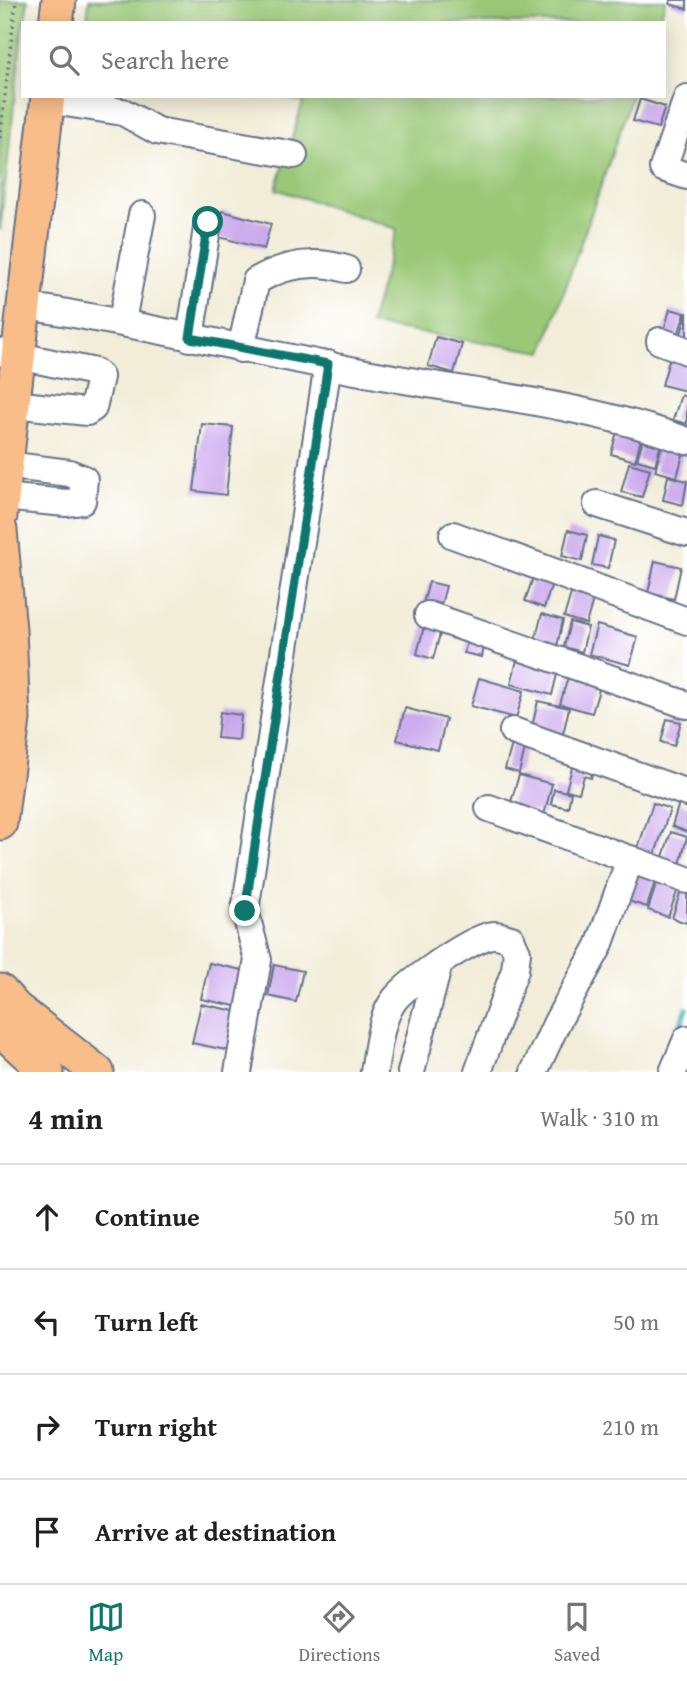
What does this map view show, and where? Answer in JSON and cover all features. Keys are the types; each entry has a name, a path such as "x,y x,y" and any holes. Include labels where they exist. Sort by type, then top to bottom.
{"main road":[{"path":"36,21 38,0"},
{"path":"56,21 59,0"},
{"path":"3,493 13,404 6,346 41,98"},
{"path":"0,530 9,630 13,719 0,823"},
{"path":"0,991 15,1008 97,1072"},
{"path":"0,1028 47,1072"}],"street":[{"path":"41,98 123,112 157,131 294,155"},
{"path":"687,98 663,168 687,176"},
{"path":"122,321 142,215"},
{"path":"190,338 208,222"},
{"path":"241,349 256,281 300,263 328,263 346,269"},
{"path":"44,309 122,321 241,349 598,412 687,441"},
{"path":"660,341 687,351"},
{"path":"6,346 95,372 100,377 93,408 87,412 13,404"},
{"path":"238,1072 258,960 245,911 328,364"},
{"path":"597,504 687,533"},
{"path":"453,535 687,621"},
{"path":"428,615 687,705"},
{"path":"513,731 687,793"},
{"path":"489,808 687,880"},
{"path":"534,1072 557,1022 599,946 630,859"},
{"path":"374,1072 380,1034 395,999 439,963 475,940 495,935 511,939 517,952 515,970 478,1072"},
{"path":"411,1072 439,963"},
{"path":"677,1071 687,1039"}],"path":[{"path":"0,138 16,0"}],"green space":[{"path":"0,0 28,0 25,21 21,21 0,231"},
{"path":"89,0 666,0 659,21 87,21"},
{"path":"288,98 631,98 543,352 370,325 397,229 276,189 303,102"}],"building":[{"path":"671,0 687,0 687,9 670,4"},
{"path":"640,99 665,107 658,128 633,121"},
{"path":"222,211 271,224 264,249 215,236"},
{"path":"670,309 685,313 677,338 663,334"},
{"path":"687,312 687,343 679,341"},
{"path":"436,337 462,344 454,373 428,366"},
{"path":"671,353 687,357 686,391 662,385"},
{"path":"681,395 687,397 687,424 673,420"},
{"path":"202,424 233,427 226,495 194,491"},
{"path":"619,424 643,431 635,461 611,454"},
{"path":"645,432 663,437 655,465 637,460"},
{"path":"663,441 685,447 677,477 655,471"},
{"path":"629,463 650,469 642,497 621,492"},
{"path":"668,476 687,481 683,505 663,500"},
{"path":"568,530 587,535 582,561 562,556"},
{"path":"598,536 614,540 608,568 592,565"},
{"path":"655,561 681,567 674,599 648,593"},
{"path":"535,572 554,578 544,608 525,601"},
{"path":"429,582 446,586 440,608 423,603"},
{"path":"573,587 595,593 586,624 564,617"},
{"path":"542,614 563,620 557,646 535,640"},
{"path":"570,622 588,627 582,652 564,647"},
{"path":"425,623 442,627 433,659 417,654"},
{"path":"597,625 638,637 630,665 589,654"},
{"path":"468,638 485,642 482,657 464,653"},
{"path":"519,652 560,662 552,695 511,684"},
{"path":"569,674 601,683 592,713 560,704"},
{"path":"479,678 524,691 516,718 471,706"},
{"path":"538,701 569,708 563,734 532,727"},
{"path":"405,708 446,719 438,750 397,740"},
{"path":"220,712 241,715 239,740 217,738"},
{"path":"667,719 681,722 674,746 661,742"},
{"path":"514,737 527,741 519,773 505,769"},
{"path":"573,764 593,769 591,778 584,776 579,793 566,790"},
{"path":"519,775 552,784 544,815 510,805"},
{"path":"554,789 571,793 568,808 551,804"},
{"path":"653,803 670,809 654,857 637,851"},
{"path":"679,803 687,806 687,832 672,826"},
{"path":"671,832 687,837 679,869 661,863"},
{"path":"638,872 656,878 647,907 628,901"},
{"path":"658,879 679,886 668,917 648,910"},
{"path":"681,890 687,892 687,923 672,918"},
{"path":"209,963 247,971 240,1007 201,999"},
{"path":"274,965 303,971 296,1002 268,996"},
{"path":"201,1004 240,1012 231,1051 192,1043"}],"waterway":[{"path":"677,1033 687,1008"},
{"path":"12,1062 22,1072"}],"route":[{"path":"208,222 190,338 328,364 245,911"}]}
